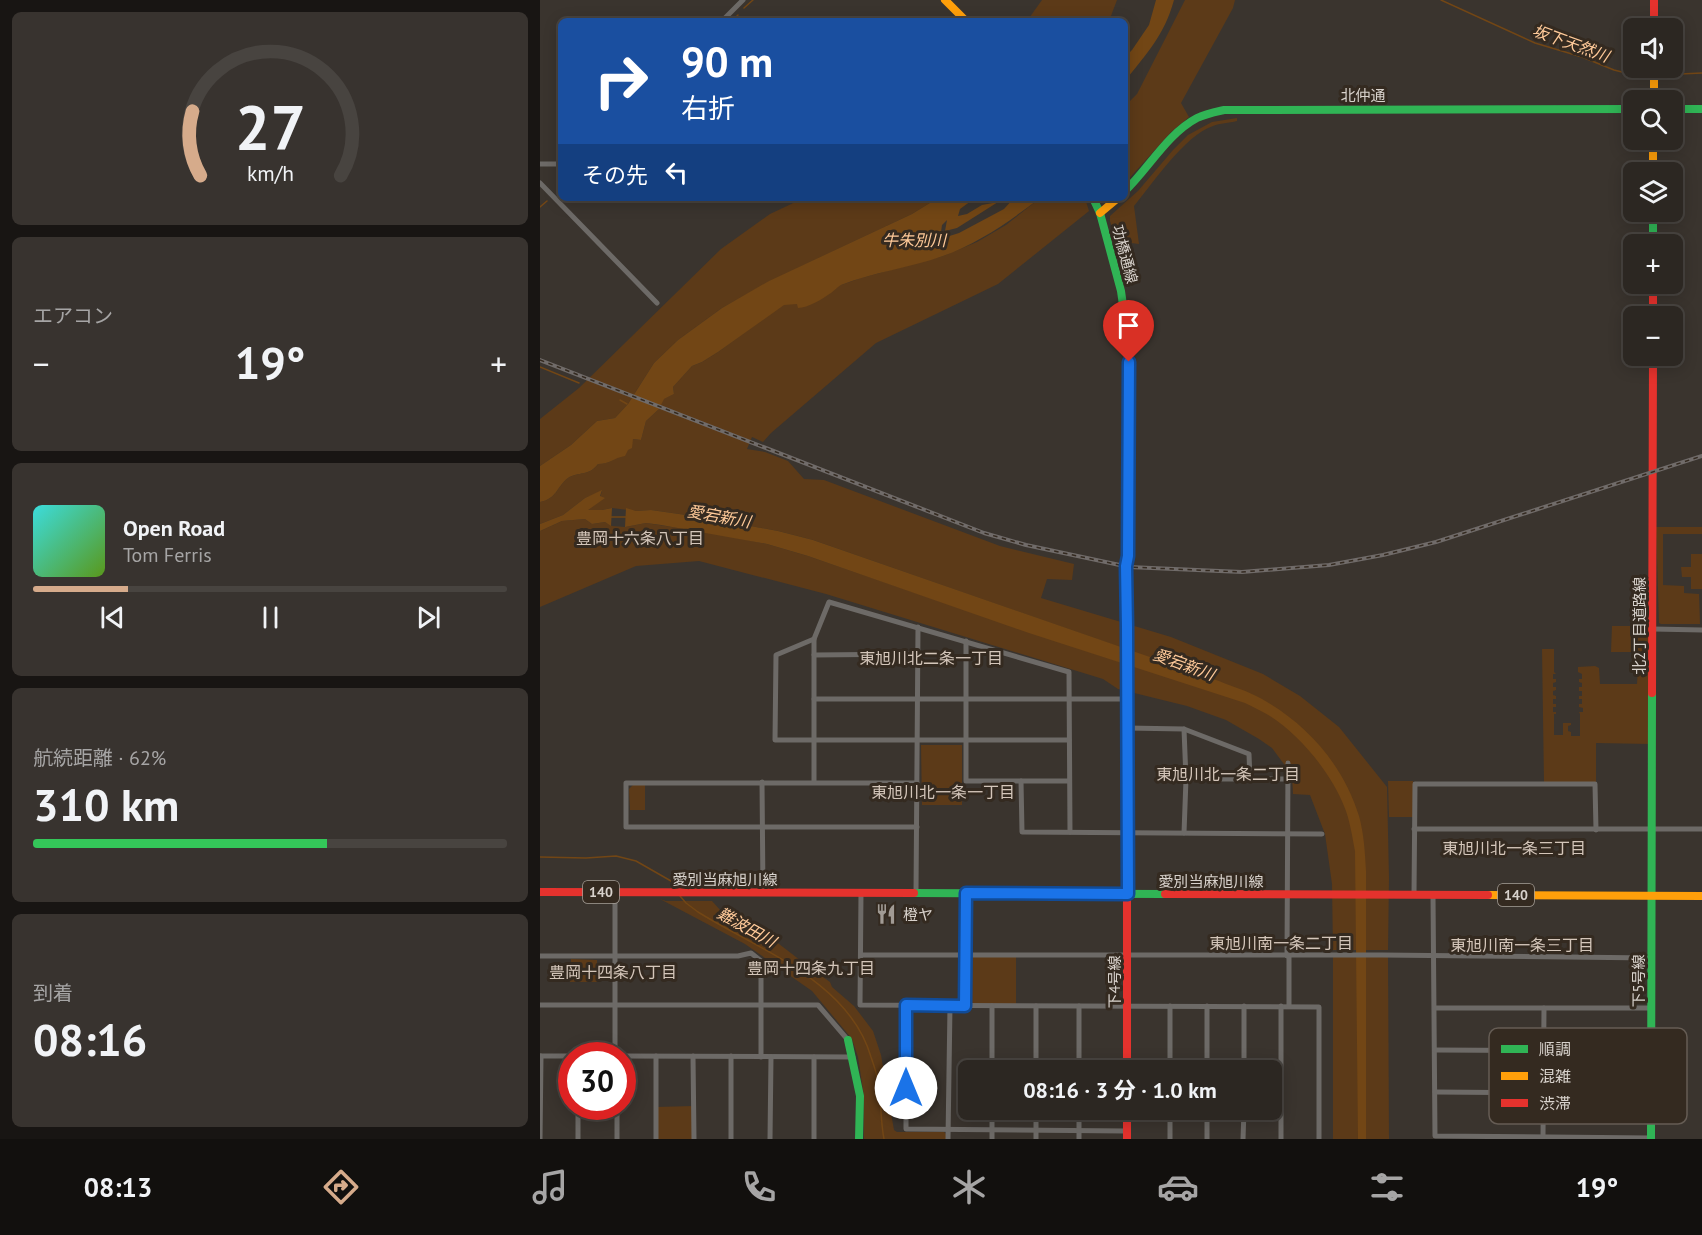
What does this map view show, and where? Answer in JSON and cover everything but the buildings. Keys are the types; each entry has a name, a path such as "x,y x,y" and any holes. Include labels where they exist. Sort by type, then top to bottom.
{"street":[{"path":"725,18 743,0"},
{"path":"945,0 963,18"},
{"path":"1654,0 1654,18"},
{"name":"北仲通","path":"1128,188 1180,131 1199,117 1224,110 1623,109"},
{"path":"1683,109 1702,109"},
{"path":"540,164 558,164"},
{"path":"540,183 657,303"},
{"name":"功橋通線","path":"1094,201 1100,213 1121,291 1129,362 1128,556 1126,566 1128,894"},
{"path":"1100,213 1114,201"},
{"name":"北2丁目道路線","path":"1652,896 1653,366"},
{"path":"814,782 814,639 829,602 1069,672 1070,832"},
{"path":"916,893 918,627"},
{"path":"1653,629 1702,630"},
{"path":"814,639 776,655 775,740 1069,741"},
{"path":"966,641 966,781 1070,781"},
{"path":"814,655 918,654"},
{"path":"814,699 1127,699"},
{"path":"1127,728 1184,729 1249,754 1250,779"},
{"path":"1184,729 1186,779 1184,833"},
{"path":"1288,763 1286,895 1289,1006"},
{"path":"1186,779 1287,779"},
{"path":"1022,781 1022,832 1322,834"},
{"path":"762,782 763,893"},
{"path":"916,827 626,827 626,783 917,783"},
{"path":"1414,894 1415,784 1595,784 1596,830"},
{"path":"1414,830 1702,829"},
{"name":"愛別当麻旭川線","path":"540,892 1702,896"},
{"path":"615,892 615,1042"},
{"path":"861,893 860,1005 1319,1006 1319,1139"},
{"path":"965,1006 966,893"},
{"name":"下4号線","path":"1127,1060 1128,894"},
{"path":"1433,894 1435,1137 1651,1138"},
{"name":"下5号線","path":"1651,1028 1652,896"},
{"path":"540,956 738,956 751,953 761,961 761,1057"},
{"path":"861,955 1382,955 1652,958"},
{"path":"540,1005 818,1005 848,1041 853,1057 860,1096 859,1139"},
{"path":"906,1005 906,1129 1079,1130 1127,1135"},
{"path":"948,1139 950,1006"},
{"path":"992,1006 992,1060"},
{"path":"1036,1006 1036,1060"},
{"path":"1079,1006 1079,1060"},
{"path":"1170,1006 1170,1060"},
{"path":"1207,1006 1207,1060"},
{"path":"1244,1006 1244,1060"},
{"path":"1281,1006 1281,1139"},
{"path":"1435,1008 1651,1008"},
{"path":"1544,1008 1544,1028"},
{"path":"1434,1050 1489,1051"},
{"path":"540,1139 540,1056 558,1056"},
{"path":"636,1056 853,1057"},
{"path":"656,1056 656,1139"},
{"path":"693,1056 694,1139"},
{"path":"731,1056 731,1139"},
{"path":"770,1139 771,1057"},
{"path":"814,1057 814,1139"},
{"path":"1435,1092 1489,1092"},
{"path":"578,1120 578,1139"},
{"path":"617,1120 617,1139"},
{"path":"992,1120 992,1139"},
{"path":"1036,1120 1036,1139"},
{"path":"1079,1120 1079,1139"},
{"path":"1170,1120 1170,1139"},
{"path":"1207,1120 1207,1139"},
{"path":"1243,1139 1244,1120"},
{"path":"1543,1124 1543,1137"}],"shaded area":[{"path":"1042,0 1117,0 1110,18 1029,18"},
{"path":"1185,0 1235,0 1233,8 1181,103 1189,117 1171,132 1128,180 1128,103 1137,94"},
{"path":"1237,118 1237,121 1216,125 1202,131 1181,149 1134,206 1139,244 1117,246 1110,216 1138,191 1188,135 1212,122"},
{"path":"798,201 933,201 912,214 770,281 722,308 678,340 654,363 628,404 615,418 597,421 571,445 540,466 540,419 579,388 721,249 770,214"},
{"path":"1036,201 1086,201 1089,211 998,284 876,343 763,442 752,437 747,449 765,452 788,461 804,479 824,480 1000,546 1074,564 1072,580 1047,579 1041,598 1171,637 1263,674 1300,696 1339,727 1387,787 1388,950 1333,950 1332,884 1325,834 1310,795 1293,794 1292,775 1272,748 1226,720 1187,706 1118,689 1103,679 826,594 699,561 636,566 540,607 540,531 562,521 585,519 592,524 605,522 612,526 625,527 646,523 767,544 808,556 1123,663 1123,648 813,540 778,531 651,510 612,508 587,510 600,497 602,491 585,498 563,515 540,524 540,502 550,498 568,478 591,471 598,464 614,460 623,453 633,439 641,440 646,421 659,409 663,399 674,394 673,387 692,366 718,352 784,304 797,304 830,293 838,286 861,278 943,256 977,242 1006,225"},
{"path":"1656,527 1702,527 1702,534 1663,534 1663,585 1684,586 1684,593 1699,594 1700,624 1659,623"},
{"path":"1691,554 1702,554 1702,589 1691,589 1691,577 1682,577 1681,567 1691,567"},
{"path":"1612,626 1651,626 1651,744 1596,743 1596,782 1544,782 1542,649 1554,649 1554,672 1556,674 1553,674 1553,679 1556,679 1556,682 1553,683 1553,687 1556,687 1556,690 1553,691 1553,695 1556,699 1553,699 1553,704 1556,704 1556,707 1553,707 1553,712 1556,714 1554,714 1554,735 1563,735 1563,723 1571,723 1568,731 1571,732 1571,736 1580,736 1579,712 1583,712 1583,708 1579,707 1579,704 1582,704 1579,696 1582,696 1582,691 1579,691 1579,687 1582,687 1582,683 1579,679 1582,679 1582,674 1578,672 1578,667 1595,666 1599,668 1600,684 1637,684 1638,668 1643,668 1643,652 1611,652"},
{"path":"921,745 962,745 962,805 922,805"},
{"path":"1388,781 1413,781 1413,817 1389,817"},
{"path":"633,785 645,785 645,810 630,810 629,789"},
{"path":"660,899 712,901 721,911 770,937 830,982 832,987 854,1006 873,1031 881,1055 894,1130 897,1132 944,1132 946,1139 864,1139 864,1096 858,1057 852,1039 812,991 745,944"},
{"path":"966,955 1016,955 1016,1006 965,1006"},
{"path":"1388,956 1389,1139 1333,1139 1333,957"},
{"path":"571,959 597,960 597,982 570,982"},
{"path":"694,1106 694,1139 656,1139 656,1107"}],"water":[{"path":"1156,0 1174,0 1160,34 1128,77 1128,54 1149,25"},
{"name":"牛朱別川","path":"933,201 971,201 960,209 958,216 967,214 982,205 998,202 957,228 945,231 947,220 942,225 940,239 959,233 1004,209 1011,201 1036,201 994,231 956,251 841,285 815,303 806,306 798,308 797,304 784,305 718,352 692,366 673,387 674,394 664,399 659,409 646,421 641,440 633,439 632,448 625,456 598,464 591,471 568,478 550,498 540,502 540,466 571,445 597,421 615,418 628,404 654,363 678,340 722,308 769,281 912,214"},
{"path":"602,490 600,496 605,498 588,510 612,508 611,526 605,522 592,524 585,519 562,521 540,531 540,524 563,515 585,498"},
{"path":"626,508 707,518 813,540 1219,681 1257,696 1294,721 1322,748 1344,780 1359,816 1362,830 1366,871 1366,1139 1358,1139 1355,851 1348,817 1338,793 1323,768 1292,733 1270,716 1245,703 1029,633 808,556 767,544 661,525 646,523 625,527"}],"waterway":[{"path":"744,8 753,0"},
{"name":"坂下天然川","path":"1441,0 1535,43 1623,72"},
{"path":"735,18 738,15"},
{"name":"坂下天然川","path":"1683,74 1702,73"},
{"path":"540,207 547,201"},
{"path":"540,367 579,383"},
{"path":"620,400 627,404"},
{"name":"愛宕新川","path":"611,517 627,517"},
{"name":"難波田川","path":"540,857 616,856 636,861 671,881 676,889"},
{"name":"難波田川","path":"680,896 698,912 799,970 823,988 843,1008 860,1031 874,1066 878,1079 884,1139"}],"railway":[{"path":"540,360 984,533 1026,545 1129,567 1242,572 1329,565 1383,555 1436,542 1702,456"}],"traffic: fast":[{"path":"1128,188 1176,133 1200,117 1224,110 1623,109"},
{"path":"1683,109 1702,109"},
{"path":"1094,201 1100,213 1121,291 1126,327 1129,362 1128,464"},
{"path":"1653,222 1653,234"},
{"path":"1651,1028 1652,693"},
{"path":"914,893 1165,894"},
{"path":"848,1040 860,1096 859,1139"},
{"path":"1651,1124 1651,1139"}],"traffic: slow":[{"path":"945,0 963,18"},
{"path":"1654,78 1654,90"},
{"path":"1653,150 1653,162"},
{"path":"1100,213 1114,201"},
{"path":"1127,799 1128,464"},
{"path":"1488,895 1702,896"}],"traffic: jam":[{"path":"1654,0 1654,18"},
{"path":"1653,294 1653,306"},
{"path":"1652,693 1653,366"},
{"path":"1127,799 1127,1060"},
{"path":"540,892 914,893"},
{"path":"1165,894 1488,895"},
{"path":"1127,1120 1127,1139"}],"place":[{"name":"橙ヤ","path":"886,914"}],"district":[{"name":"豊岡十六条八丁目","path":"640,538"},
{"name":"東旭川北二条一丁目","path":"931,658"},
{"name":"東旭川北一条二丁目","path":"1228,774"},
{"name":"東旭川北一条一丁目","path":"943,792"},
{"name":"東旭川北一条三丁目","path":"1514,848"},
{"name":"東旭川南一条二丁目","path":"1281,943"},
{"name":"東旭川南一条三丁目","path":"1522,945"},
{"name":"豊岡十四条九丁目","path":"811,968"},
{"name":"豊岡十四条八丁目","path":"613,972"}],"route":[{"path":"906,1088 906,1005 965,1006 966,893 1128,894 1126,566 1128,556 1129,362"}]}
